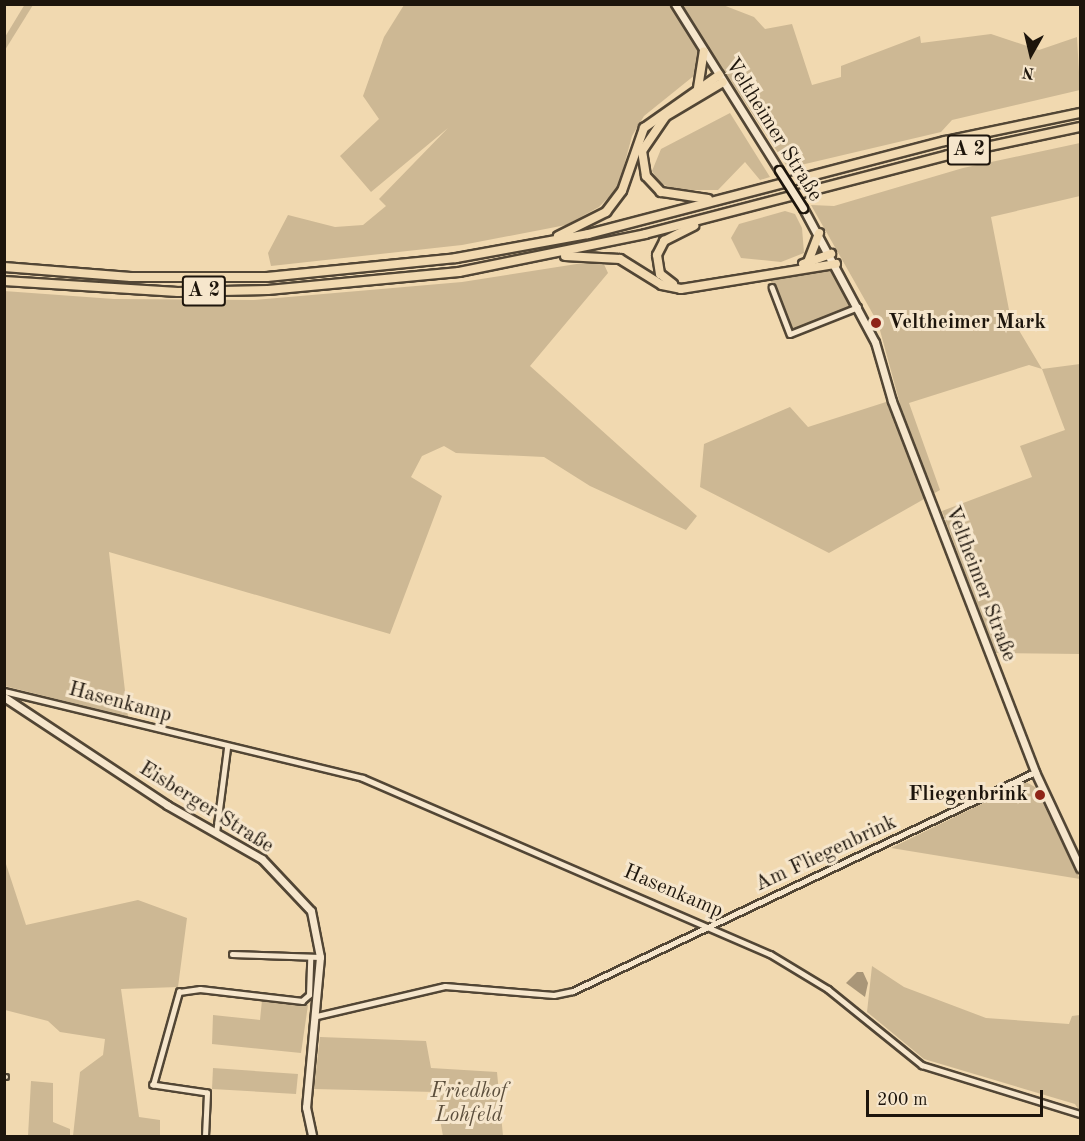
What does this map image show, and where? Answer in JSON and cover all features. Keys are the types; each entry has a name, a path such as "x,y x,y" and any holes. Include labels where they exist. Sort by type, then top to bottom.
{"highway":[{"path":"698,88 704,51"},
{"path":"535,244 606,212 622,191 644,128 698,88 721,79"},
{"path":"721,79 655,126 642,160 661,192 692,200 724,199"},
{"name":"A 2","path":"4,267 131,277 267,276 393,267 535,244 724,199 966,136 1080,113"},
{"name":"A 2","path":"4,281 178,292 279,290 404,280 547,257 959,152 1080,127"},
{"path":"694,288 664,279 657,255 673,235 723,213"},
{"path":"808,262 819,233"},
{"path":"793,268 831,254"},
{"path":"547,257 604,256 631,264 662,285 694,288 793,268 836,264"}],"main road":[{"name":"Veltheimer Straße","path":"675,4 819,233 858,307 1035,772 1080,868"},
{"name":"Eisberger Straße","path":"4,697 262,860 296,890 311,911 320,957 317,1016 306,1107 312,1137"}],"street":[{"path":"772,287 790,334 858,307"},
{"name":"Hasenkamp","path":"4,691 227,748 347,772 713,926 815,981 922,1065 1080,1114"},
{"path":"216,833 227,748"},
{"name":"Am Fliegenbrink","path":"317,1016 445,986 564,993 713,926 1035,772"},
{"path":"232,954 320,957"},
{"path":"205,1137 207,1093 153,1085 179,992 200,989 302,1001 309,995 310,958"}],"green space":[{"path":"25,4 33,5 5,50 5,37"},
{"path":"404,5 723,5 754,17 765,29 792,24 812,85 841,77 841,66 920,36 921,43 991,34 1039,50 1077,37 1080,90 952,120 941,132 788,168 716,58 644,116 632,136 618,188 599,207 566,225 462,245 271,266 268,253 288,215 335,227 363,225 386,206 379,199 448,128 371,192 340,156 379,119 363,96 384,37"},
{"path":"730,113 770,177 760,180 745,162 718,190 676,190 660,183 652,171 661,149"},
{"path":"1080,143 1080,196 991,217 1010,315 1042,369 1029,365 909,403 940,490 829,553 700,487 704,444 790,407 808,427 886,402 900,404 878,323 811,205 834,206 963,168"},
{"path":"785,211 795,214 802,228 804,253 781,262 741,258 731,238 739,224"},
{"path":"602,260 608,273 530,366 697,516 686,530 590,486 544,457 456,453 444,446 422,456 411,477 442,496 390,634 109,552 128,717 5,686 4,291 114,299 254,300 462,282"},
{"path":"831,270 851,302 849,309 791,330 769,277"},
{"path":"1080,364 1080,654 995,653 942,511 1032,477 1020,446 1065,430 1042,369"},
{"path":"1026,782 1035,787 1080,879 891,848"},
{"path":"5,861 26,925 138,900 187,918 178,987 121,989 139,1117 160,1120 160,1136 73,1136 80,1072 103,1055 105,1039 60,1032 48,1021 5,1010"},
{"path":"872,966 904,987 986,1018 1069,1024 1072,1016 1080,1015 1080,1112 1075,1104 924,1059 867,1012"},
{"path":"262,1000 308,1005 301,1053 212,1044 213,1015 260,1020"},
{"name":"Friedhof Lohfeld","path":"320,1037 426,1041 431,1068 497,1072 503,1136 443,1136 435,1092 314,1089"},
{"path":"213,1068 298,1074 296,1094 212,1089"},
{"path":"31,1081 53,1083 53,1122 70,1129 70,1136 28,1136"}],"shaded area":[{"path":"857,972 863,972 868,983 865,997 846,983"}],"place":[{"name":"Veltheimer Mark","path":"876,323"},
{"name":"Fliegenbrink","path":"1040,795"}]}
